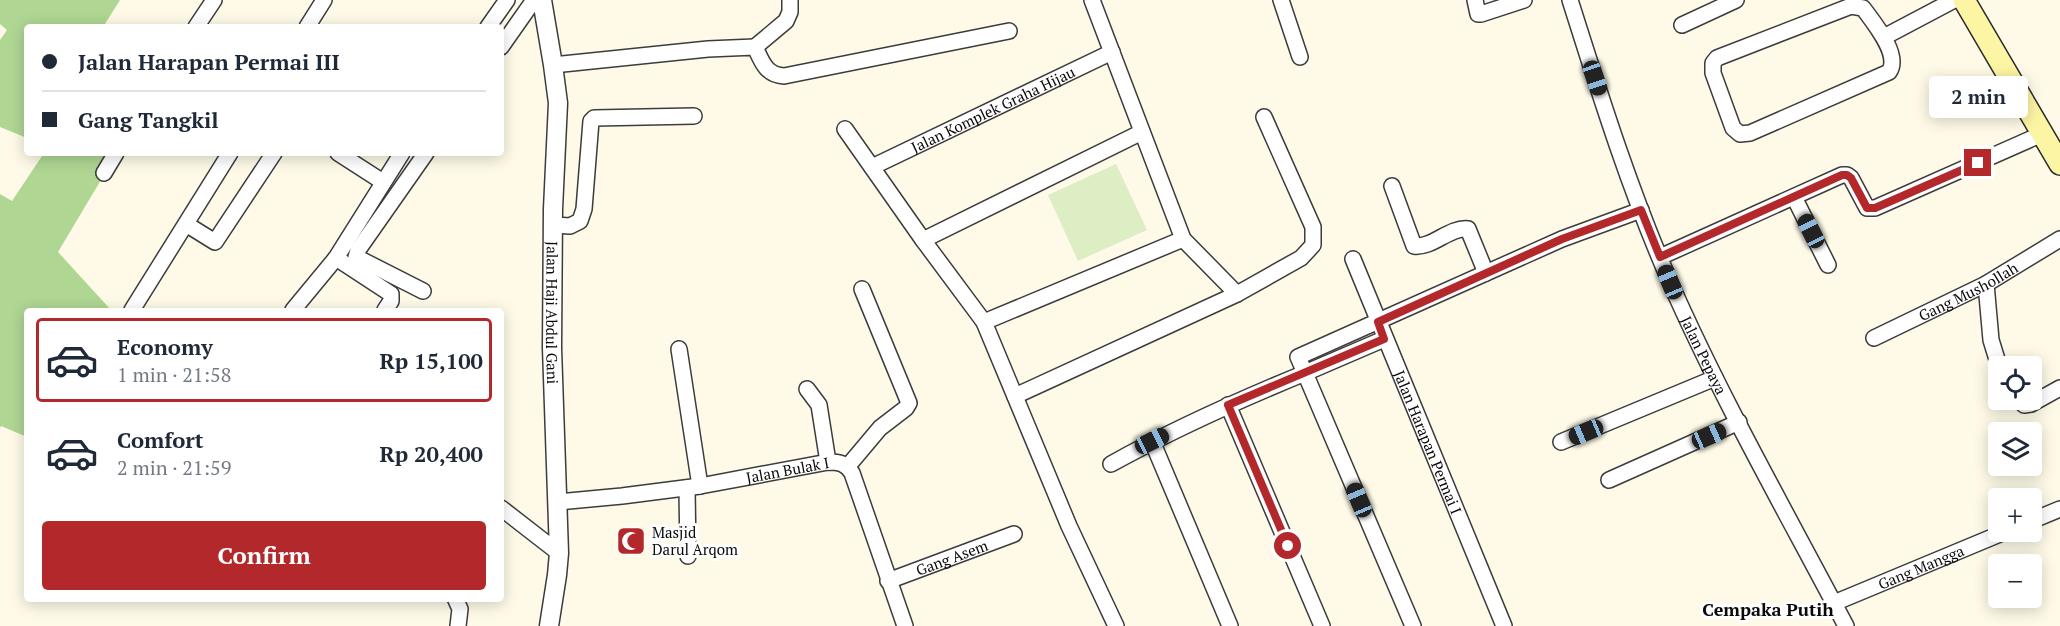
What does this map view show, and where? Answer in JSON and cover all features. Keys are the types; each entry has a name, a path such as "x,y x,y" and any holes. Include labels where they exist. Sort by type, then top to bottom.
{"main road":[{"path":"1964,0 2060,164"}],"street":[{"path":"198,24 214,0"},
{"path":"309,24 324,0"},
{"path":"490,24 507,0"},
{"path":"504,42 534,0"},
{"name":"Jalan Haji Abdul Gani","path":"542,0 554,65 558,124 552,348 559,553 549,626"},
{"path":"554,65 708,49 755,47 786,21 790,12 790,0"},
{"path":"1092,0 1183,239 1237,294"},
{"path":"1281,0 1300,57"},
{"path":"1475,0 1476,11 1481,14 1524,0"},
{"name":"Jalan Pepaya","path":"1570,0 1641,210 1660,257 1714,378 1845,626"},
{"path":"1682,25 1736,0"},
{"path":"1884,37 1954,0"},
{"path":"1851,6 1863,8 1884,37 1893,58 1893,67 1889,72 1750,133 1740,134 1733,128 1713,73 1713,63 1717,58 1851,6"},
{"path":"755,47 765,69 775,75 784,76 1009,30"},
{"name":"Jalan Komplek Graha Hijau","path":"872,167 1112,52"},
{"path":"554,225 570,226 580,221 584,209 591,121 594,118 694,116"},
{"path":"1015,396 1237,294 1300,258 1313,245 1313,227 1264,117"},
{"path":"845,129 984,322 1069,526 1116,626"},
{"path":"923,240 1142,132"},
{"path":"1660,257 1842,175 1851,178 1867,208 1875,208 2042,134"},
{"path":"104,172 114,156"},
{"path":"133,308 228,156"},
{"path":"186,224 215,242 272,156"},
{"path":"343,156 383,182"},
{"path":"295,308 336,258 400,156"},
{"path":"423,291 356,257 357,250 424,156"},
{"path":"1392,186 1414,246 1422,246 1459,230 1468,229 1486,273"},
{"path":"1794,197 1828,265"},
{"path":"1413,626 1298,357 1562,239 1641,210"},
{"path":"984,322 1183,239"},
{"name":"Gang Mushollah","path":"1874,338 1986,284 2060,239"},
{"path":"336,258 391,294 391,301 386,308"},
{"name":"Jalan Harapan Permai I","path":"1353,260 1504,626"},
{"path":"1986,284 1991,339 1996,356"},
{"path":"848,466 880,428 906,408 909,402 862,289"},
{"path":"1111,464 1152,441 1228,405 1384,339"},
{"path":"679,349 693,487 688,556"},
{"path":"1561,442 1714,378"},
{"path":"2042,398 2060,388"},
{"path":"807,389 819,405 828,462"},
{"path":"1228,405 1322,626"},
{"path":"1609,480 1739,422"},
{"path":"1152,441 1230,626"},
{"name":"Jalan Bulak I","path":"558,502 693,487 828,462 848,466 905,626"},
{"path":"2042,516 2060,509"},
{"path":"504,510 559,553"},
{"name":"Gang Asem","path":"888,581 1014,534"},
{"name":"Gang Mangga","path":"1834,603 1988,539"},
{"path":"457,602 460,609 458,626"}],"green space":[{"path":"0,0 120,0 105,24 24,24 24,137 0,127 0,40 7,30 0,24"},
{"path":"42,156 115,156 58,252 109,308 24,308 24,436 1,426 0,428 0,194 12,201"},
{"path":"1116,164 1147,230 1078,261 1048,195"}],"place":[{"name":"Masjid Darul Arqom","path":"631,541"}],"district":[{"name":"Cempaka Putih","path":"1768,609"}],"route":[{"path":"1288,546 1228,405 1384,339 1378,322 1562,239 1641,210 1660,257 1842,175 1851,178 1867,208 1870,209 1978,163"}]}
